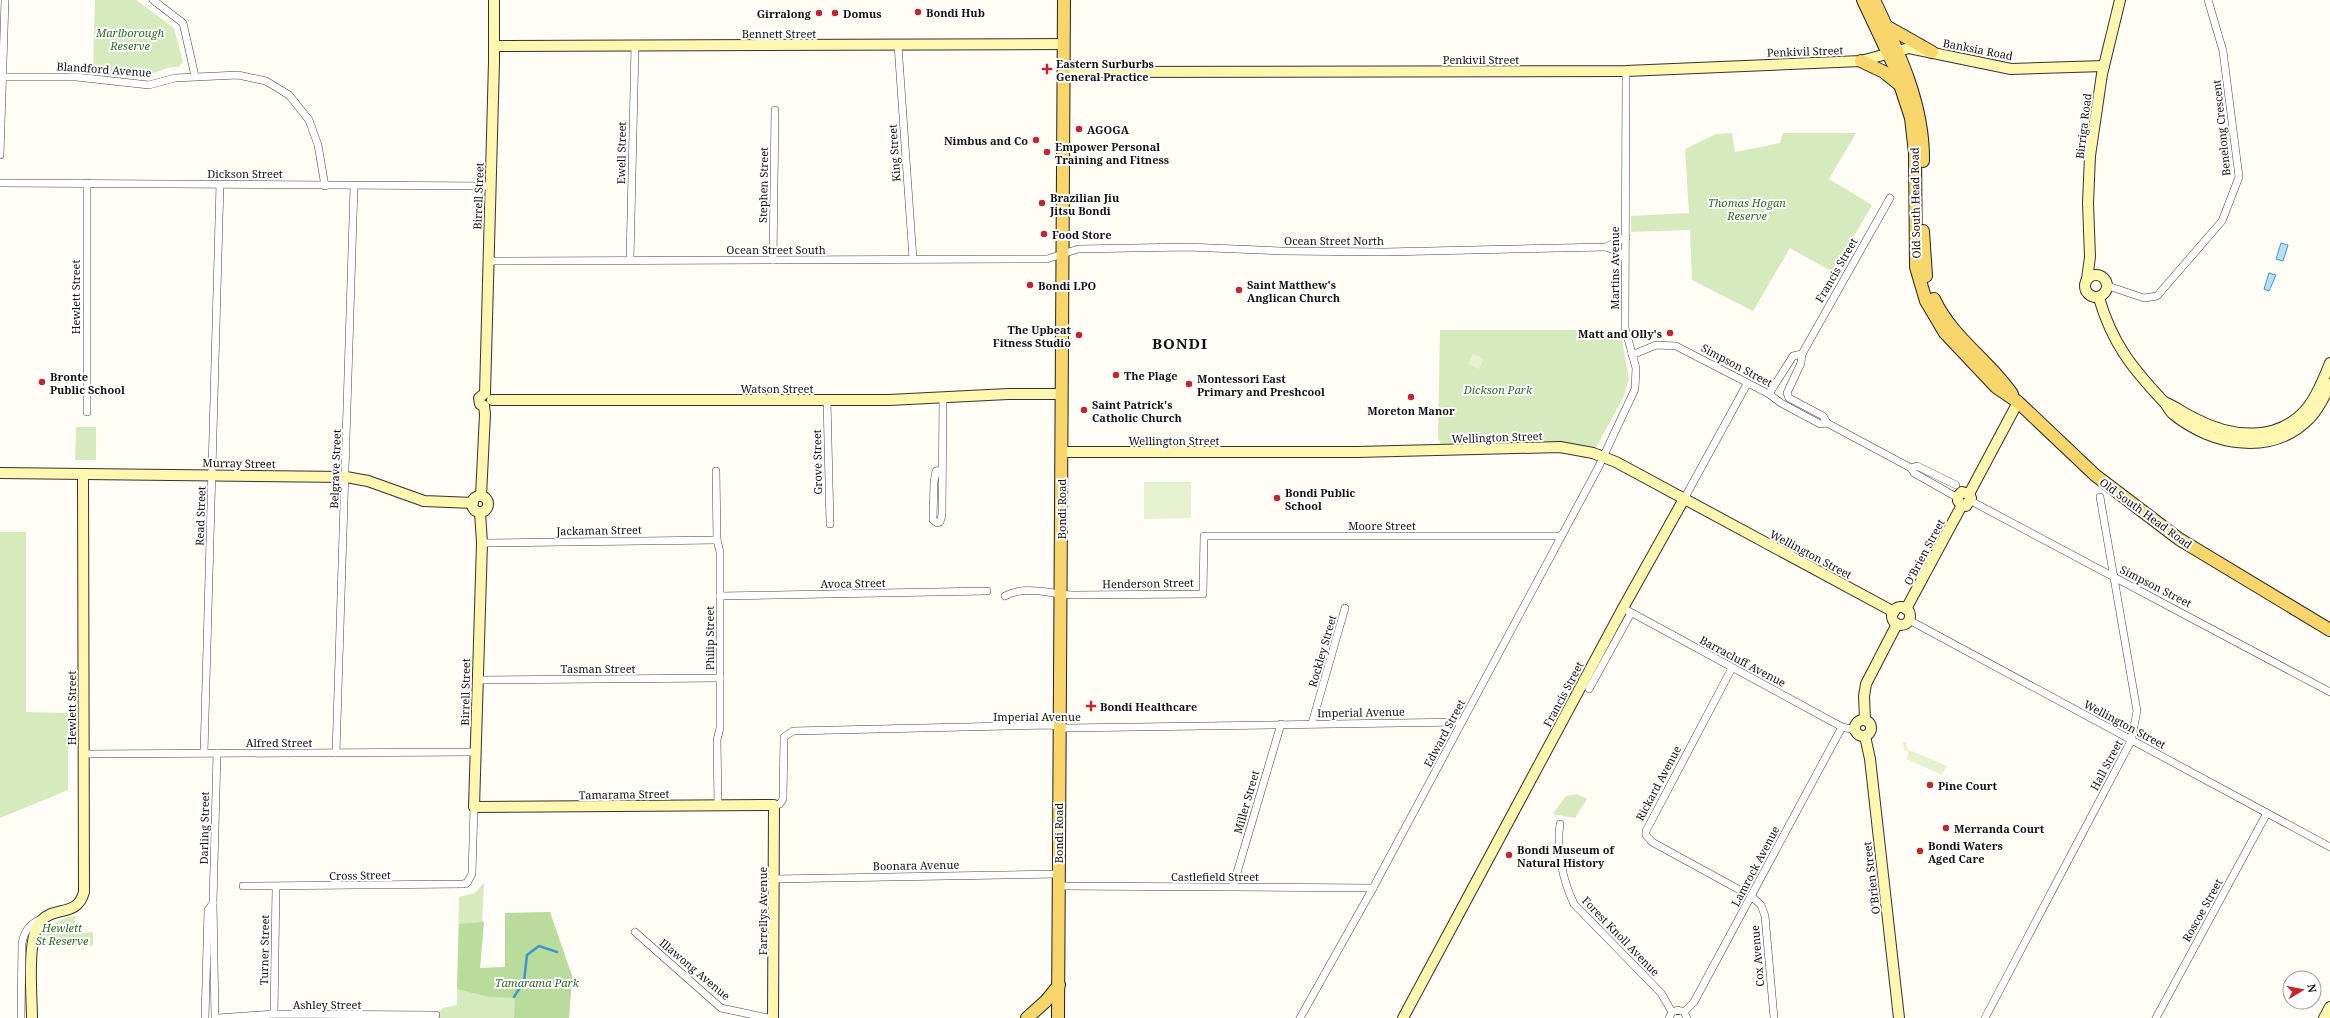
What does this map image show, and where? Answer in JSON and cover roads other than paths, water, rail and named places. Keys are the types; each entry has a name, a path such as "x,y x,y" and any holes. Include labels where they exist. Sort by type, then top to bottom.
{"main road":[{"name":"Bondi Road","path":"1058,1018 1058,726 1062,394 1064,0"},
{"name":"Old South Head Road","path":"1864,0 1893,53 1914,97 1922,127 1923,242 1927,282 1936,303 1946,320 2003,381 2018,402"},
{"name":"Old South Head Road","path":"1874,0 1886,26 1901,86 1914,129 1915,253 1919,280 1926,301 1936,320 1955,344 1996,387 2018,402 2095,475 2162,526 2330,630"},
{"path":"1886,26 1932,52"},
{"path":"1861,61 1884,72 1901,86"},
{"path":"1028,1018 1046,1001 1059,985"}],"street":[{"path":"0,155 5,0"},
{"path":"153,0 183,23 195,76"},
{"name":"Birrell Street","path":"481,496 487,400 488,261 494,0"},
{"name":"Birriga Road","path":"2087,279 2090,257 2088,203 2090,156 2104,66 2120,0"},
{"name":"Benelong Crescent","path":"2108,286 2144,298 2157,296 2222,221 2239,177 2222,51 2208,0"},
{"name":"Bennett Street","path":"494,46 1064,44"},
{"name":"King Street","path":"898,45 913,259"},
{"name":"Ewell Street","path":"630,260 635,46"},
{"name":"Banksia Road","path":"1893,53 1912,48 2011,69 2104,66"},
{"name":"Penkivil Street","path":"1064,72 1626,71 1861,61 1893,53"},
{"name":"Martins Avenue","path":"1603,456 1633,395 1636,373 1625,328 1626,71"},
{"name":"Blandford Avenue","path":"3,77 76,76 149,85 175,78 195,76 247,75 266,81 289,95 305,113 313,130 325,186"},
{"name":"Stephen Street","path":"772,260 776,110"},
{"name":"Dickson Street","path":"0,183 220,184 354,187 490,186"},
{"name":"Hewlett Street","path":"87,183 87,412"},
{"name":"Read Street","path":"204,753 220,184"},
{"name":"Belgrave Street","path":"336,753 346,477 354,187"},
{"name":"Francis Street","path":"1787,395 1787,390 1801,363 1802,354 1890,198"},
{"name":"Ocean Street North","path":"1606,247 1626,237"},
{"name":"Ocean Street North","path":"1062,253 1078,249 1187,247 1281,251 1385,252 1606,247 1619,252 1625,258"},
{"name":"Ocean Street South","path":"488,261 1047,259 1062,253"},
{"name":"Birriga Road","path":"2090,257 2099,275"},
{"path":"2099,275 2105,279 2108,286 2105,293 2099,298 2093,298 2085,290 2087,279 2099,275"},
{"path":"2099,298 2114,337 2130,364 2172,413 2208,435 2247,444 2262,443 2281,438 2297,430 2310,417 2322,403 2330,384"},
{"name":"Simpson Street","path":"1632,355 1656,345 1666,344 1676,346 1769,394 1781,403 1820,424 1828,423"},
{"name":"Francis Street","path":"1769,394 1793,356 1802,354"},
{"path":"2164,402 2176,406 2194,418 2222,429 2241,434 2270,432 2298,418 2317,393 2330,363"},
{"name":"Francis Street","path":"1589,689 1627,610 1684,499 1748,384"},
{"name":"Watson Street","path":"487,400 827,400 1062,394"},
{"name":"Simpson Street","path":"1787,395 1789,398 1823,416 1828,423 1911,468 1914,473 1960,501"},
{"path":"942,470 936,471 934,482 934,520 937,523 940,522 942,515 942,470 944,457 943,397"},
{"name":"Grove Street","path":"827,400 830,524"},
{"path":"1960,501 1962,492 1970,497 2018,402"},
{"name":"Wellington Street","path":"1061,452 1357,452 1560,447 1578,449 1603,456 1894,612"},
{"name":"Edward Street","path":"1300,1018 1373,888 1598,468 1603,456"},
{"name":"Simpson Street","path":"1911,468 1917,466 1956,485"},
{"name":"Philip Street","path":"716,470 717,540 720,552 720,728 717,740 718,805"},
{"name":"Murray Street","path":"0,473 346,477 368,481 424,501 473,503"},
{"name":"Hewlett Street","path":"21,1018 22,943 24,933 30,924 74,908 78,905 84,892 83,474"},
{"path":"481,496 487,500 488,505 480,512 476,510 473,503 476,497 481,496"},
{"name":"Simpson Street","path":"1970,497 2114,578 2241,643 2330,692"},
{"name":"Hall Street","path":"1985,1018 2132,741 2137,711 2100,497"},
{"name":"O'Brien Street","path":"1906,609 1960,501"},
{"name":"Birrell Street","path":"472,874 482,543 480,512"},
{"name":"Henderson Street","path":"1060,593 1072,595 1203,594 1204,536"},
{"name":"Moore Street","path":"1204,536 1561,536"},
{"name":"Jackaman Street","path":"482,543 717,540"},
{"name":"Avoca Street","path":"720,596 987,591"},
{"path":"1005,596 1018,592 1060,593"},
{"path":"1901,607 1906,609 1910,614 1909,620 1904,624 1897,624 1894,619 1894,612 1901,607"},
{"name":"Rockley Street","path":"1312,723 1345,608"},
{"name":"Francis Street","path":"1403,1018 1627,610"},
{"name":"Barracluff Avenue","path":"1627,610 1842,727 1855,730"},
{"name":"Wellington Street","path":"1909,620 2330,847"},
{"path":"1865,720 1864,696 1866,684 1897,624"},
{"name":"Rickard Avenue","path":"1732,668 1646,831 1646,835 1652,842 1738,889"},
{"name":"Tasman Street","path":"477,680 720,678"},
{"path":"1865,720 1870,724 1871,729 1865,736 1858,736 1855,730 1858,721 1865,720"},
{"name":"Imperial Avenue","path":"774,805 780,804 783,799 784,740 790,732 1058,726 1462,722"},
{"name":"Miller Street","path":"1234,886 1280,724"},
{"name":"Lamrock Avenue","path":"1686,1015 1842,727"},
{"name":"O'Brien Street","path":"1865,736 1870,759 1899,1018"},
{"name":"Alfred Street","path":"83,754 475,752"},
{"name":"Darling Street","path":"215,1018 213,903 217,753"},
{"name":"Tamarama Street","path":"474,806 774,805"},
{"name":"Farrellys Avenue","path":"773,1018 774,805"},
{"name":"Roscoe Street","path":"2156,1018 2267,813"},
{"name":"Forest Knoll Avenue","path":"1560,824 1559,841 1566,888 1574,904 1661,993 1670,1015"},
{"name":"Cross Street","path":"243,886 459,885 467,883 472,874"},
{"name":"Boonara Avenue","path":"774,879 1058,874"},
{"name":"Castlefield Street","path":"1058,886 1373,888"},
{"name":"Turner Street","path":"274,1014 276,887"},
{"name":"Cox Avenue","path":"1751,896 1761,905 1765,916 1774,1018"},
{"name":"Darling Street","path":"205,1018 208,910 213,903"},
{"path":"32,1018 33,938 37,926 46,917"},
{"name":"Illawong Avenue","path":"636,932 721,1008 768,1018"},
{"path":"2324,1018 2330,1008"},
{"path":"1670,1015 1678,1010 1686,1015"},
{"name":"Ashley Street","path":"218,1018 274,1014 436,1015"}],"water":[{"path":"2281,243 2288,245 2283,261 2276,259"},
{"path":"2269,273 2276,275 2269,291 2264,289"}],"waterway":[{"path":"514,997 524,981 527,955 539,946 557,952"}],"place":[{"name":"Bondi Hub","path":"918,12"},
{"name":"Girralong","path":"819,13"},
{"name":"Domus","path":"835,13"},
{"name":"Eastern Surburbs General Practice","path":"1047,69"},
{"name":"AGOGA","path":"1079,129"},
{"name":"Nimbus and Co","path":"1036,140"},
{"name":"Empower Personal Training and Fitness","path":"1047,152"},
{"name":"Brazilian Jiu Jitsu Bondi","path":"1042,203"},
{"name":"Food Store","path":"1044,234"},
{"name":"Bondi LPO","path":"1030,285"},
{"name":"Saint Matthew's Anglican Church","path":"1239,290"},
{"name":"Matt and Olly's","path":"1670,333"},
{"name":"The Upbeat Fitness Studio","path":"1079,335"},
{"name":"The Plage","path":"1116,375"},
{"name":"Bronte Public School","path":"42,382"},
{"name":"Montessori East Primary and Preshcool","path":"1189,384"},
{"name":"Moreton Manor","path":"1411,397"},
{"name":"Saint Patrick's Catholic Church","path":"1084,410"},
{"name":"Bondi Public School","path":"1277,498"},
{"name":"Bondi Healthcare","path":"1091,706"},
{"name":"Pine Court","path":"1930,785"},
{"name":"Merranda Court","path":"1946,828"},
{"name":"Bondi Waters Aged Care","path":"1920,851"},
{"name":"Bondi Museum of Natural History","path":"1509,855"}],"district":[{"name":"BONDI","path":"1180,343"}],"park label":[{"name":"Marlborough Reserve","path":"130,38"},
{"name":"Thomas Hogan Reserve","path":"1747,208"},
{"name":"Dickson Park","path":"1498,389"},
{"name":"Hewlett St Reserve","path":"62,933"},
{"name":"Tamarama Park","path":"537,982"}]}
